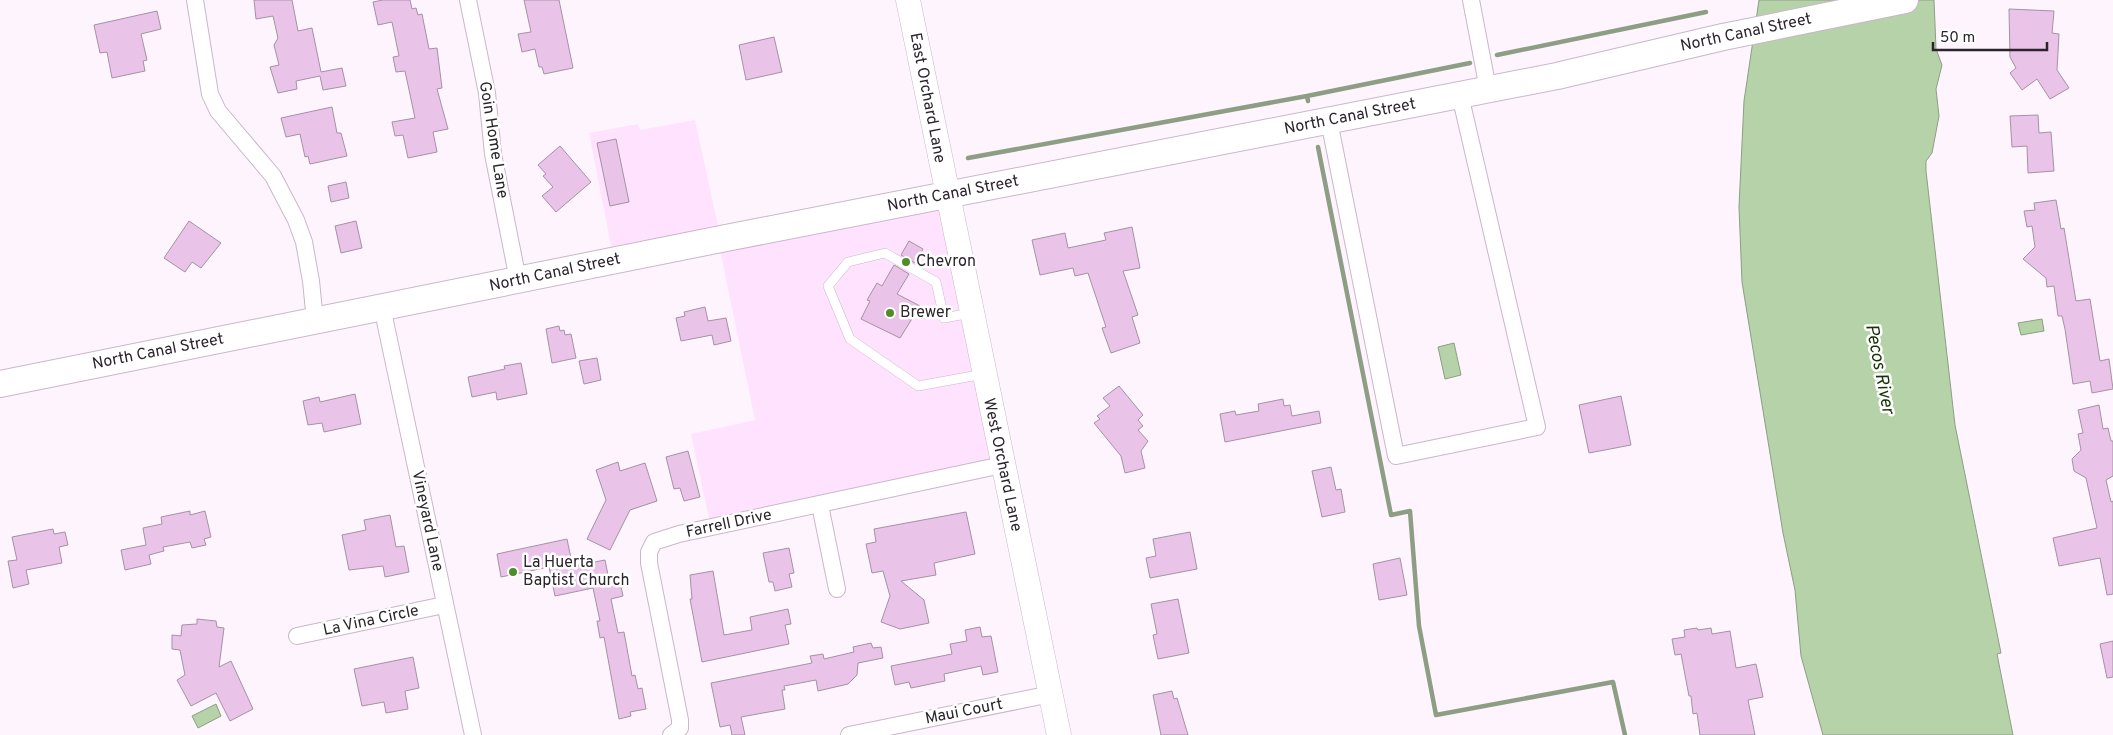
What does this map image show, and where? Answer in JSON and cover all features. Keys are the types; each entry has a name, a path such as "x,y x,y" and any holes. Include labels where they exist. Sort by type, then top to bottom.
{"main road":[{"name":"North Canal Street","path":"0,384 947,195 1460,95 1723,37 1905,0"}],"street":[{"path":"195,0 210,94 218,111 273,176 296,220 304,242 315,321"},
{"name":"Goin Home Lane","path":"468,0 487,93 493,154 518,280"},
{"name":"East Orchard Lane","path":"908,0 947,195"},
{"path":"1471,0 1488,89"},
{"path":"1329,121 1396,456 1537,427 1460,95"},
{"name":"West Orchard Lane","path":"947,195 1058,735"},
{"name":"Vineyard Lane","path":"382,307 444,606 473,735"},
{"name":"Farrell Drive","path":"671,735 680,728 680,720 649,563 650,546 660,539 1002,465"},
{"path":"820,505 837,590"},
{"name":"La Vina Circle","path":"297,636 444,606"},
{"name":"Maui Court","path":"849,735 1051,694"}],"lane":[{"path":"972,313 944,318 936,282 886,253 848,262 828,286 850,339 918,386 984,374"}],"shaded area":[{"path":"695,120 721,239 947,195 1002,465 711,528 691,434 755,420 718,240 614,261 589,133 638,124 640,130"}],"water":[{"name":"Pecos River","path":"1759,0 1934,0 1936,49 1942,65 1936,89 1939,116 1932,153 1926,161 1926,171 1955,425 2001,653 1997,654 2013,735 1823,735 1801,656 1795,590 1783,533 1742,282 1739,207 1744,101"},
{"path":"2042,319 2044,331 2021,335 2018,323"},
{"path":"1454,343 1461,375 1445,379 1438,347"},
{"path":"216,704 221,716 198,728 192,716"}],"building":[{"path":"254,0 292,0 298,31 312,28 321,72 342,68 346,86 323,90 320,76 296,81 297,89 278,93 270,67 279,65 274,45 278,38 273,16 256,19"},
{"path":"410,0 412,9 416,8 418,15 422,14 429,49 437,48 442,88 437,89 448,129 433,132 437,152 408,158 403,135 395,136 392,122 415,118 405,71 396,72 393,57 399,56 392,22 378,25 373,2"},
{"path":"524,0 559,0 573,68 544,74 542,67 539,67 535,49 522,52 518,34 531,32"},
{"path":"2009,9 2054,11 2052,33 2059,34 2057,70 2069,88 2050,99 2037,79 2022,90 2010,73 2016,68 2010,57"},
{"path":"157,11 161,29 141,34 147,60 143,61 145,71 112,78 107,52 100,53 94,25"},
{"path":"774,37 782,72 746,80 739,45"},
{"path":"332,107 337,133 341,133 347,156 310,164 308,156 305,157 300,134 286,137 281,118"},
{"path":"2038,115 2039,133 2051,132 2054,171 2028,173 2027,146 2012,147 2010,116"},
{"path":"616,139 629,202 610,206 597,143"},
{"path":"560,146 591,182 556,212 542,196 553,187 543,176 546,174 538,165"},
{"path":"346,182 349,198 331,202 328,186"},
{"path":"2056,200 2061,229 2064,228 2076,301 2090,299 2100,361 2109,359 2113,389 2092,393 2090,381 2073,384 2065,329 2062,316 2058,316 2054,286 2047,287 2046,278 2023,259 2035,247 2032,226 2027,227 2024,211 2035,210 2034,203"},
{"path":"189,221 221,243 201,268 192,262 185,272 164,258"},
{"path":"356,221 362,248 341,253 335,226"},
{"path":"1132,227 1140,268 1123,271 1138,315 1132,317 1140,343 1111,353 1102,328 1106,327 1088,273 1075,276 1073,268 1040,275 1032,240 1065,233 1068,248 1106,240 1104,233"},
{"path":"909,241 923,249 915,263 901,255"},
{"name":"Brewer","path":"894,265 909,274 897,294 920,306 900,338 861,319 870,301 867,300 877,283 882,286"},
{"path":"705,307 708,321 726,318 731,341 714,345 712,335 681,341 676,318 685,316 684,312"},
{"path":"559,326 560,331 564,330 565,335 571,334 576,358 552,363 546,329"},
{"path":"597,358 601,380 584,384 579,361"},
{"path":"521,363 527,394 497,400 496,392 472,397 468,377 505,369 504,366"},
{"path":"1119,386 1143,415 1138,420 1143,426 1138,430 1148,441 1141,451 1145,468 1125,473 1121,456 1094,423 1100,419 1097,416 1110,406 1103,398"},
{"path":"355,394 361,424 324,432 322,423 308,425 303,401 319,397 320,402"},
{"path":"1621,396 1631,445 1589,453 1579,405"},
{"path":"1283,399 1284,406 1290,405 1292,416 1319,411 1321,423 1225,442 1220,414 1235,411 1236,415 1259,411 1258,404"},
{"path":"2099,405 2103,429 2108,428 2111,441 2113,441 2113,476 2106,480 2111,502 2113,501 2113,594 2107,595 2100,558 2059,566 2053,538 2097,528 2086,478 2074,471 2072,459 2081,450 2078,434 2083,433 2078,410"},
{"path":"688,451 700,497 684,501 680,488 674,489 666,457"},
{"path":"618,462 620,471 645,463 657,501 630,510 610,550 587,539 606,500 596,470"},
{"path":"1331,467 1336,490 1341,489 1345,512 1322,517 1312,471"},
{"path":"190,511 190,515 205,511 211,537 204,539 206,545 192,548 190,542 163,547 164,551 149,555 151,564 125,570 121,550 146,545 143,528 162,524 161,517"},
{"path":"966,512 975,554 934,563 936,575 901,581 924,600 929,623 900,629 881,622 890,596 883,571 872,573 866,544 876,542 874,529"},
{"path":"390,515 396,547 404,546 409,572 385,577 383,566 349,570 342,535 366,530 364,520"},
{"path":"53,529 54,534 65,532 68,545 59,547 62,563 26,570 29,584 13,588 8,561 17,560 12,537"},
{"path":"1190,532 1197,569 1150,578 1146,558 1156,556 1153,539"},
{"path":"567,539 573,568 574,566 605,560 609,580 619,578 623,596 611,599 618,633 624,632 632,676 635,675 638,689 642,688 646,709 630,712 631,716 619,719 604,637 600,638 597,621 600,621 593,588 555,596 549,567 501,577 497,554"},
{"path":"789,548 794,573 789,574 792,587 775,591 773,582 769,582 763,553"},
{"path":"1400,558 1407,595 1379,600 1373,564"},
{"path":"713,571 724,635 752,630 750,617 788,609 791,624 785,625 789,644 702,662 690,599 692,599 690,575"},
{"path":"1178,599 1189,653 1158,659 1153,635 1157,634 1151,604"},
{"path":"197,619 216,621 217,627 224,628 219,667 231,661 253,709 230,721 216,693 191,706 177,680 185,675 180,650 172,649 172,635 181,636 182,625 197,624"},
{"path":"980,627 982,637 991,636 998,672 983,675 981,666 944,674 945,681 911,688 909,682 895,685 891,666 952,654 950,644 967,641 965,630"},
{"path":"1697,628 1698,630 1711,628 1712,634 1730,631 1736,668 1756,664 1763,697 1748,700 1755,735 1700,735 1697,713 1693,714 1691,696 1689,696 1681,654 1675,655 1672,639 1685,637 1684,630"},
{"path":"2113,641 2113,677 2107,678 2100,644"},
{"path":"871,643 873,648 881,647 883,658 858,663 857,675 848,684 818,691 816,680 784,686 785,690 782,690 785,709 741,717 745,735 732,735 730,725 720,727 711,683 812,663 810,656 823,654 824,659 854,652 853,647"},
{"path":"413,657 419,688 405,691 408,709 386,713 384,702 362,706 354,669"},
{"path":"1172,691 1174,699 1177,698 1188,735 1161,735 1153,695"}],"waterway":[{"path":"1497,55 1706,12"},
{"path":"1308,101 1307,96 1470,63"},
{"path":"968,158 1307,96"},
{"path":"1318,147 1391,515 1410,511 1419,626 1436,715 1613,682 1625,735"}],"place":[{"name":"Chevron","path":"906,262"},
{"name":"Brewer","path":"890,313"},
{"name":"La Huerta Baptist Church","path":"513,572"}]}
